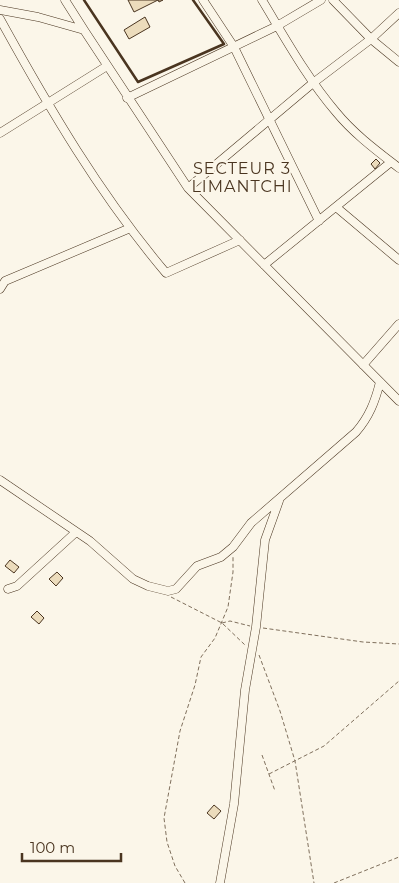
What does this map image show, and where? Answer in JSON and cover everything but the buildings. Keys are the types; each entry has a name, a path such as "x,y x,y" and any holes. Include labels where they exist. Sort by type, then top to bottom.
{"street":[{"path":"65,0 188,188 399,402"},
{"path":"203,0 234,46 268,121 319,221"},
{"path":"262,0 313,83 337,114 363,140 399,168"},
{"path":"128,98 277,26 321,0"},
{"path":"333,0 371,39 399,62"},
{"path":"0,10 38,16 84,30"},
{"path":"188,188 313,83 371,39 399,13"},
{"path":"0,19 46,103 128,228 166,273 240,240"},
{"path":"0,133 107,66"},
{"path":"264,265 391,162"},
{"path":"336,207 399,260"},
{"path":"0,289 5,281 128,228"},
{"path":"363,365 399,324"},
{"path":"0,480 90,541 133,579 163,591 176,589 197,566 221,557 233,547 251,523 356,432 366,420 375,402 380,382"},
{"path":"220,883 234,804 245,690 255,654 265,540 280,499"},
{"path":"8,589 18,586 76,533"}],"path":[{"path":"185,883 167,842 164,818 180,731 196,686 201,657 222,623 228,607 233,572 233,547"},
{"path":"163,591 222,623 260,659 280,711 295,761 314,883"},
{"path":"222,623 230,621 256,627 363,642 399,644"},
{"path":"255,654 260,659"},
{"path":"269,774 324,746 399,681"},
{"path":"262,755 274,791"},
{"path":"334,883 399,858"}],"wall":[{"path":"84,0 138,82 224,44 193,0"}],"district":[{"name":"SECTEUR 3 LIMANTCHI","path":"242,177"}]}
